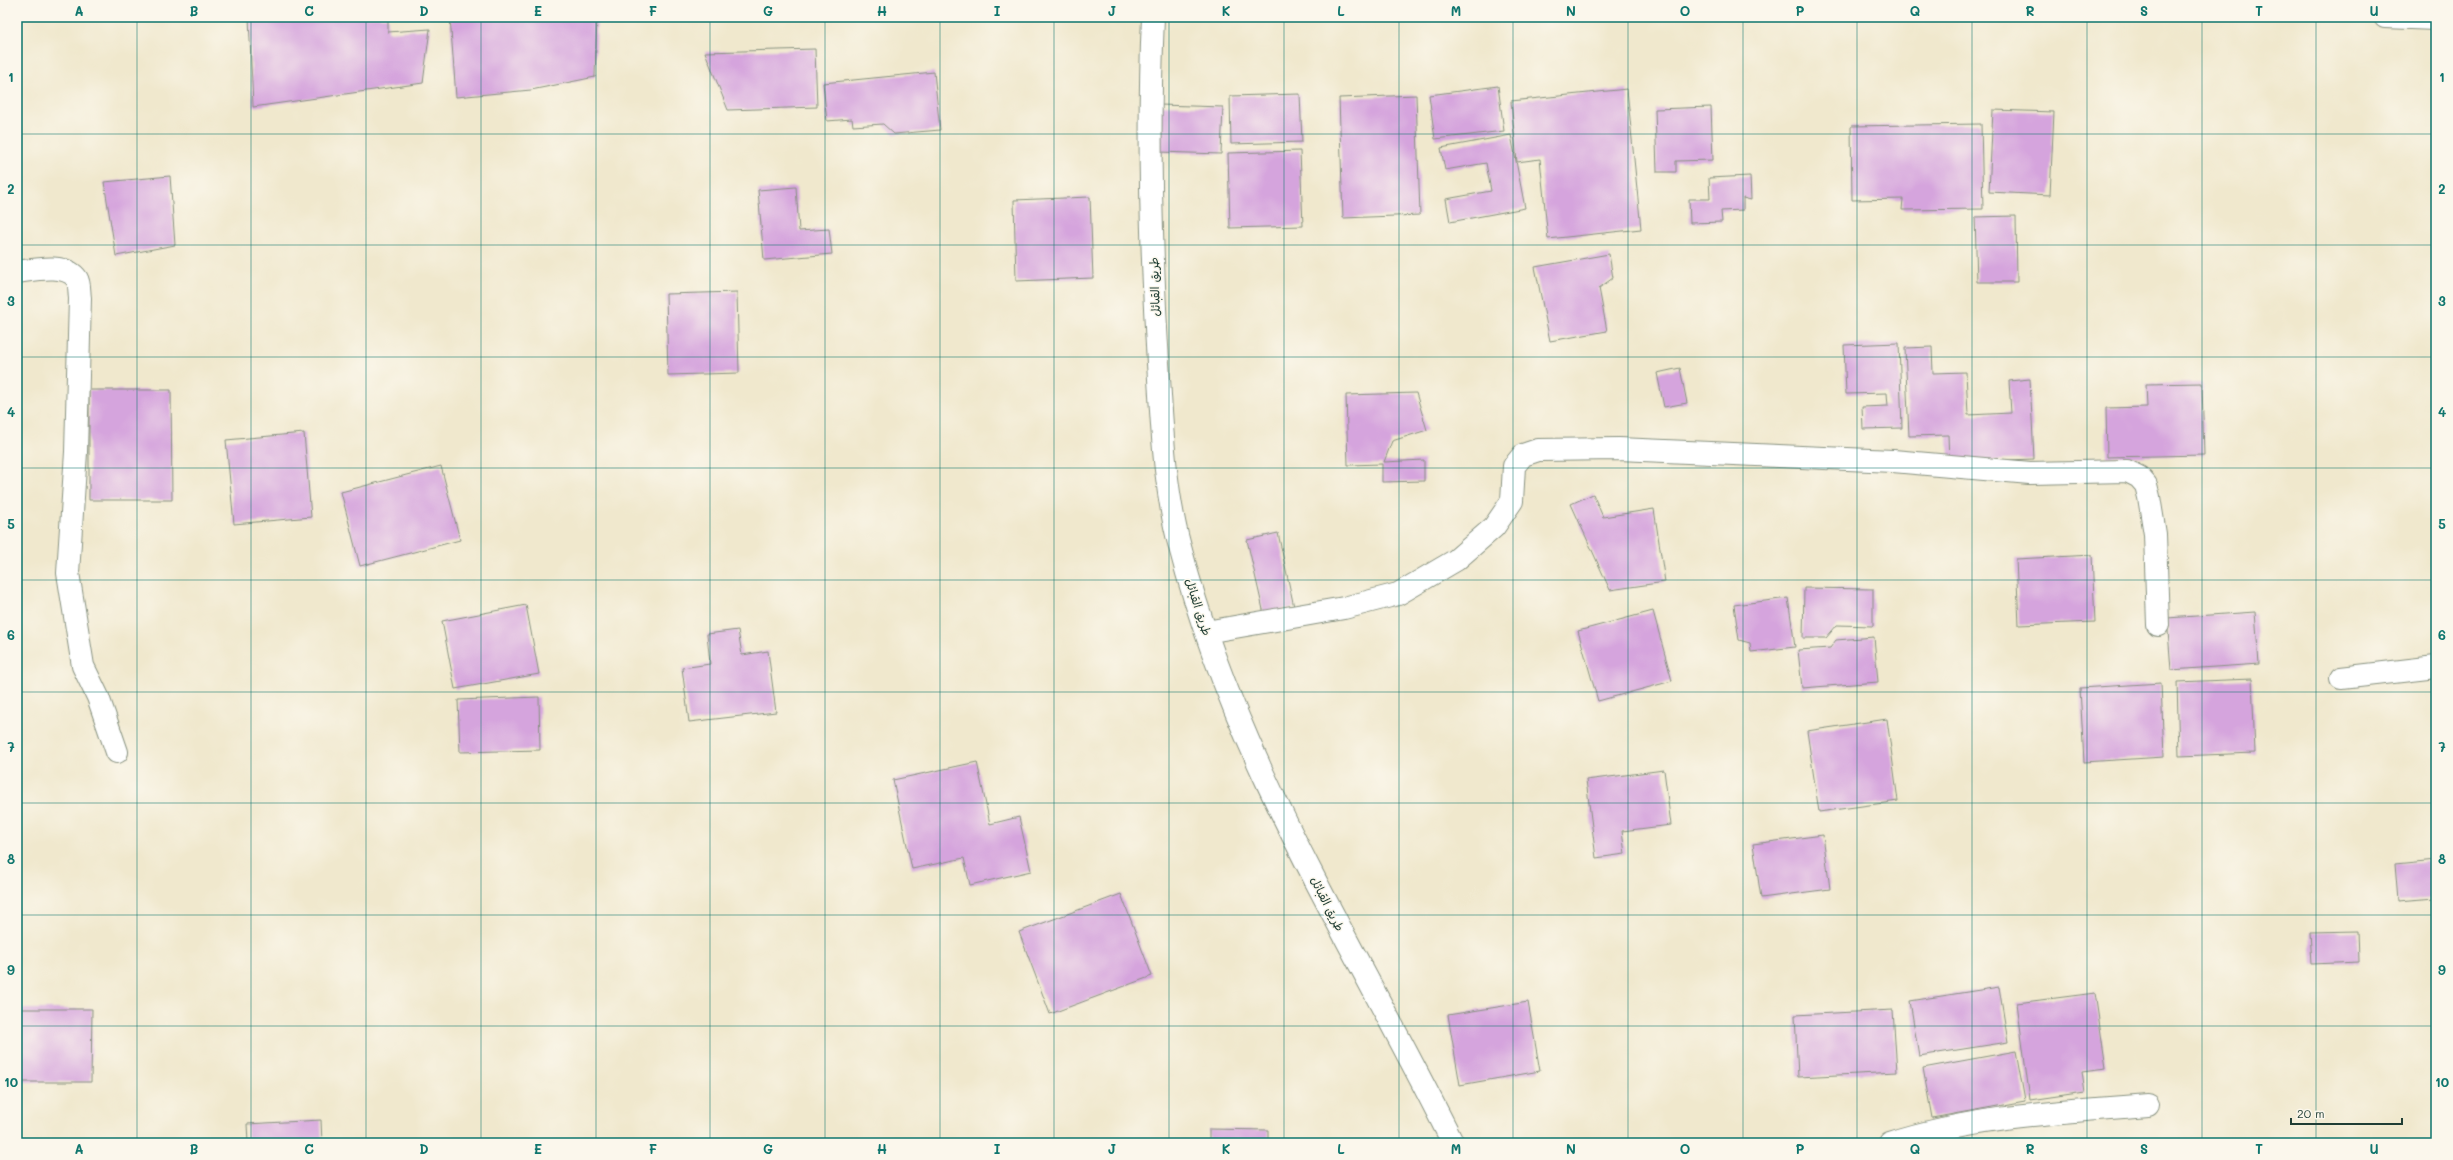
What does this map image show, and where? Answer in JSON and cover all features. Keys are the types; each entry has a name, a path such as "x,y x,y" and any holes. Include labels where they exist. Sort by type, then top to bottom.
{"main road":[{"name":"طريق القبائل","path":"1153,17 1150,84 1154,296 1165,457 1179,545 1206,632 1239,721 1289,831 1353,955 1417,1069 1453,1143"},
{"path":"2385,17 2436,19"},
{"path":"17,272 38,269 59,270 71,273 78,280 80,298 76,452 68,573 83,666 98,697 117,752"},
{"path":"1206,632 1344,608 1398,594 1456,560 1494,527 1512,501 1514,466 1523,455 1545,450 1619,449 1885,460 2030,473 2127,471 2139,477 2146,485 2149,497 2155,534 2158,625"},
{"path":"2341,678 2436,667"},
{"path":"1890,1143 1922,1132 2010,1117 2148,1105"}],"building":[{"path":"249,17 388,17 388,32 430,29 423,83 253,107"},
{"path":"450,17 597,17 595,77 531,90 456,97"},
{"path":"815,49 817,107 728,110 705,52"},
{"path":"934,72 940,130 894,134 883,124 853,126 852,119 827,121 823,83"},
{"path":"1498,86 1504,131 1435,139 1429,95"},
{"path":"1627,89 1641,229 1548,239 1540,159 1517,162 1511,101"},
{"path":"1300,94 1302,142 1231,144 1230,96"},
{"path":"1416,95 1420,215 1343,218 1339,98"},
{"path":"1160,105 1223,107 1221,154 1159,152"},
{"path":"1711,107 1713,160 1676,161 1676,172 1657,172 1655,109"},
{"path":"1993,110 2054,112 2050,195 1989,192"},
{"path":"1981,124 1983,209 1902,210 1903,199 1852,200 1851,126"},
{"path":"1511,135 1525,208 1450,222 1446,199 1491,191 1486,163 1445,170 1441,148"},
{"path":"1300,151 1303,226 1230,228 1228,153"},
{"path":"170,176 175,245 116,256 104,182"},
{"path":"1750,176 1751,200 1743,198 1743,210 1721,211 1722,222 1690,223 1689,199 1710,199 1709,178"},
{"path":"796,187 799,231 829,229 832,254 764,260 758,190"},
{"path":"1090,197 1093,278 1016,281 1014,200"},
{"path":"2016,216 2017,282 1977,282 1975,217"},
{"path":"1609,254 1613,278 1599,288 1607,331 1550,341 1535,267"},
{"path":"737,292 739,373 668,375 666,294"},
{"path":"1899,343 1902,428 1863,429 1862,407 1888,406 1887,393 1846,394 1844,345"},
{"path":"1932,347 1933,373 1966,372 1968,415 2011,413 2009,381 2030,379 2034,459 1949,462 1948,435 1909,436 1905,348"},
{"path":"1680,368 1687,403 1664,407 1657,373"},
{"path":"2202,383 2204,455 2107,457 2106,408 2147,407 2146,384"},
{"path":"89,390 171,390 172,500 89,500"},
{"path":"1416,393 1427,430 1392,441 1384,462 1424,460 1424,481 1382,482 1382,464 1348,465 1346,395"},
{"path":"304,433 311,517 234,524 226,440"},
{"path":"441,466 460,540 360,566 341,492"},
{"path":"1593,494 1603,517 1654,509 1665,582 1610,590 1571,504"},
{"path":"1278,533 1294,607 1264,614 1247,540"},
{"path":"2092,555 2095,622 2019,625 2016,559"},
{"path":"1804,588 1873,589 1873,626 1837,625 1826,638 1803,638"},
{"path":"1788,598 1795,647 1751,652 1750,643 1739,640 1734,605"},
{"path":"526,605 539,674 455,689 442,621"},
{"path":"1653,611 1672,681 1598,701 1578,631"},
{"path":"2255,612 2259,664 2171,670 2167,618"},
{"path":"738,630 742,655 768,651 776,712 689,722 682,668 710,664 707,634"},
{"path":"1874,637 1878,682 1802,688 1798,650 1830,648 1836,640"},
{"path":"2252,679 2255,753 2179,756 2177,682"},
{"path":"2161,683 2164,757 2084,762 2080,688"},
{"path":"539,697 540,750 460,752 458,700"},
{"path":"1887,719 1898,801 1819,812 1807,731"},
{"path":"977,762 990,824 1019,817 1031,871 970,885 964,858 912,869 893,780"},
{"path":"1664,770 1671,825 1622,831 1625,854 1596,858 1586,780"},
{"path":"1823,835 1830,889 1761,898 1753,844"},
{"path":"2436,860 2436,898 2398,901 2395,864"},
{"path":"1121,894 1152,976 1050,1014 1019,932"},
{"path":"2358,931 2359,962 2312,964 2310,932"},
{"path":"1999,987 2008,1042 1919,1056 1910,1001"},
{"path":"2095,993 2106,1068 2082,1071 2085,1092 2030,1100 2017,1003"},
{"path":"1528,1002 1540,1071 1460,1085 1448,1015"},
{"path":"17,1009 92,1009 91,1082 17,1082"},
{"path":"1893,1010 1897,1072 1798,1077 1795,1015"},
{"path":"2016,1051 2025,1101 1932,1118 1923,1068"},
{"path":"321,1120 322,1143 248,1143 247,1124"},
{"path":"1209,1129 1268,1130 1268,1143 1209,1143"}]}
